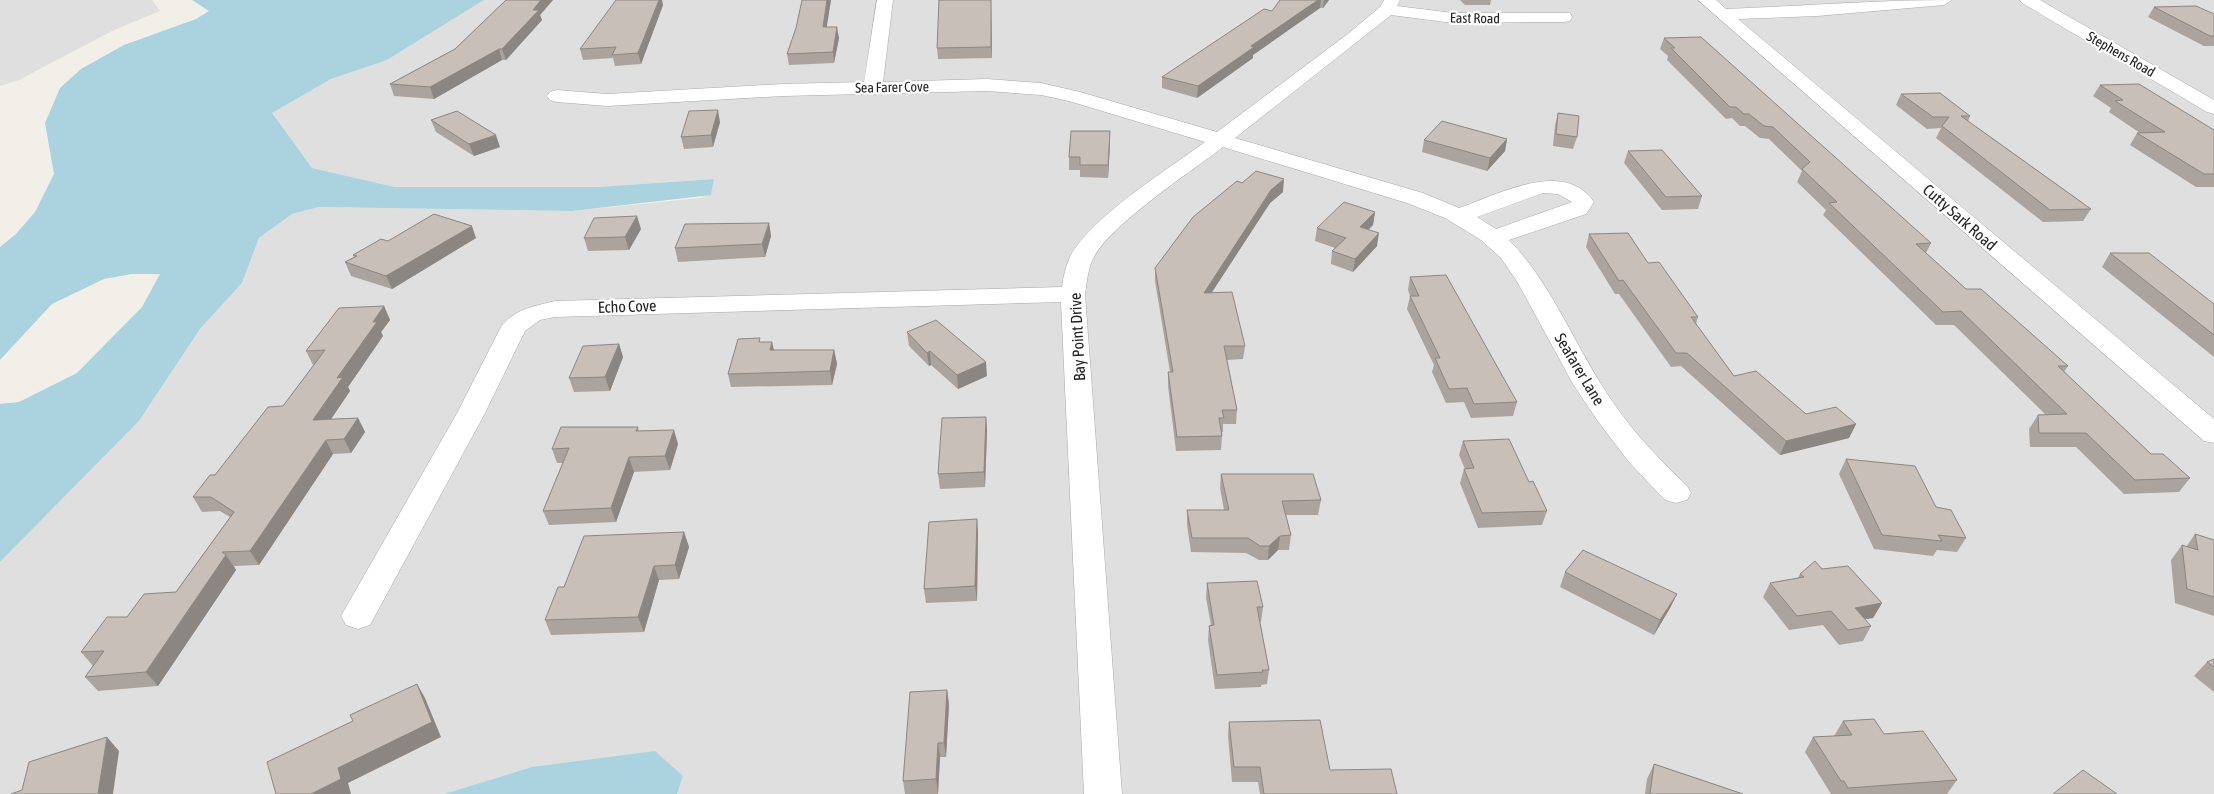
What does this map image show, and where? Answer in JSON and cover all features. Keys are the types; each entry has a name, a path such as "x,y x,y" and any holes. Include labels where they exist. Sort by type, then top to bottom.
{"street":[{"path":"873,87 885,0"},
{"name":"Cutty Sark Road","path":"1706,0 2214,434"},
{"path":"1723,14 1817,11 1944,0"},
{"name":"Stephens Road","path":"2028,0 2214,108"},
{"name":"East Road","path":"1389,5 1454,18 1564,17"},
{"name":"Bay Point Drive","path":"1103,794 1073,294 1075,276 1086,248 1120,216 1221,140 1389,5"},
{"name":"Sea Farer Cove","path":"556,96 607,100 783,90 987,85 1041,89 1073,96 1221,140"},
{"name":"Seafarer Lane","path":"1221,140 1415,198 1456,216 1492,238 1509,252 1588,386 1626,442 1676,493"},
{"path":"1456,216 1540,187 1563,188 1579,196 1584,202 1578,209 1492,238"},
{"name":"Echo Cove","path":"358,616 470,415 514,327 520,311 556,308 1073,294"}],"shaded area":[{"path":"0,0 152,0 160,11 112,31 19,80 0,86"},
{"path":"484,0 2214,0 2214,794 677,794 683,776 532,767 444,794 0,794 0,562 139,421 200,329 242,283 259,238 292,214 319,207 572,211 700,198 711,194 714,179 598,187 395,187 312,168 271,113 331,79 387,60"}],"water":[{"path":"192,0 484,0 387,60 331,79 272,113 312,168 395,187 598,187 714,179 711,195 572,211 319,207 292,214 259,238 242,283 200,329 139,421 0,562 0,404 19,402 77,373 142,307 160,274 132,274 104,279 52,304 0,360 0,247 16,234 35,212 54,174 45,123 60,88 81,69 124,45 196,19 209,11"},
{"path":"655,751 683,776 677,794 444,794 532,767"}],"building":[{"path":"506,0 541,0 533,10 539,10 502,49 430,87 390,84 455,49"},
{"path":"616,0 659,0 638,53 612,55 616,47 580,49"},
{"path":"802,0 827,0 823,27 837,27 833,52 787,54 796,28"},
{"path":"939,0 991,0 991,47 937,48"},
{"path":"1280,0 1318,0 1251,46 1254,47 1198,86 1162,77 1264,9 1272,11"},
{"path":"2196,6 2214,14 2214,36 2210,36 2154,7"},
{"path":"1701,37 1931,243 1916,244 1966,289 1981,289 2068,366 2058,366 2151,454 2163,454 2190,478 2135,480 2086,433 2039,433 2038,415 2067,414 1961,311 1943,312 1829,203 1837,202 1802,169 1810,162 1773,127 1764,126 1749,114 1744,114 1736,107 1730,107 1671,48 1675,48 1664,38"},
{"path":"2139,84 2214,130 2214,174 2204,174 2137,133 2165,132 2115,101 2123,100 2100,85"},
{"path":"1940,93 1970,116 1961,116 2091,209 2050,210 1942,126 1949,117 1933,117 1901,94"},
{"path":"718,110 711,135 681,137 689,111"},
{"path":"457,111 496,135 469,144 431,120"},
{"path":"1558,113 1579,116 1577,137 1556,134"},
{"path":"1442,121 1507,139 1490,158 1424,140"},
{"path":"1071,131 1110,131 1108,165 1080,165 1080,157 1069,157"},
{"path":"1662,150 1702,196 1666,197 1628,151"},
{"path":"1256,171 1284,179 1271,190 1204,293 1232,292 1245,346 1224,346 1237,410 1222,410 1224,418 1219,418 1222,436 1177,437 1168,372 1173,372 1155,268 1193,217 1237,181 1242,183"},
{"path":"1344,202 1375,212 1360,227 1379,233 1355,259 1332,251 1346,238 1317,228"},
{"path":"434,214 472,226 386,276 345,262 357,256 353,255 381,239 388,241"},
{"path":"637,216 625,237 584,238 594,218"},
{"path":"769,223 762,244 675,248 685,224"},
{"path":"1628,233 1648,263 1659,262 1698,317 1691,317 1734,376 1756,371 1806,414 1836,407 1856,424 1786,441 1687,353 1676,353 1623,280 1619,281 1589,234"},
{"path":"2110,253 2149,253 2214,304 2214,335"},
{"path":"1446,275 1517,402 1474,404 1467,388 1449,389 1435,358 1440,358 1410,296 1419,296 1410,277"},
{"path":"384,306 373,322 377,322 337,378 343,377 313,420 358,418 344,439 326,440 250,551 222,552 226,555 146,672 85,677 104,651 81,652 107,617 127,617 144,594 176,592 234,512 211,497 193,497 210,475 215,475 268,407 283,406 325,350 306,351 339,308"},
{"path":"936,320 986,362 957,375 930,351 927,353 907,332"},
{"path":"760,338 759,342 772,342 770,350 834,350 830,371 728,374 738,339"},
{"path":"619,344 605,377 569,378 583,346"},
{"path":"986,417 984,472 938,474 942,418"},
{"path":"561,427 638,427 636,431 674,430 665,456 629,457 611,508 543,511 569,448 552,449"},
{"path":"1509,439 1529,482 1533,481 1547,511 1482,513 1464,469 1474,468 1463,441"},
{"path":"1846,459 1915,466 1936,507 1951,510 1966,538 1938,535 1942,541 1882,535"},
{"path":"1221,474 1313,474 1321,500 1282,501 1291,535 1280,536 1269,546 1260,546 1248,538 1192,538 1187,510 1229,510"},
{"path":"977,519 975,586 924,589 929,522"},
{"path":"684,532 675,565 654,566 638,617 545,620 558,587 564,587 584,536"},
{"path":"2195,534 2214,540 2214,597 2187,589 2182,545 2198,550"},
{"path":"1583,550 1677,594 1660,620 1565,572"},
{"path":"1815,561 1822,569 1848,566 1882,603 1855,608 1871,626 1848,630 1831,611 1797,616 1770,583 1804,577 1800,574"},
{"path":"1257,581 1263,607 1257,607 1269,670 1217,675 1209,626 1214,625 1207,583"},
{"path":"2214,659 2214,667 2207,662"},
{"path":"417,684 432,722 338,768 341,779 311,794 276,794 267,762 353,721 350,715"},
{"path":"947,690 944,743 938,743 936,779 903,781 910,692"},
{"path":"1874,719 1884,734 1923,731 1957,780 1848,788 1844,781 1841,781 1813,737 1852,735 1843,721"},
{"path":"1320,720 1330,770 1391,769 1397,794 1264,794 1260,767 1234,767 1229,722"},
{"path":"107,737 98,794 11,794 22,790 29,762"},
{"path":"1654,764 1743,794 1650,794"},
{"path":"2083,770 2117,794 2053,794"}]}
